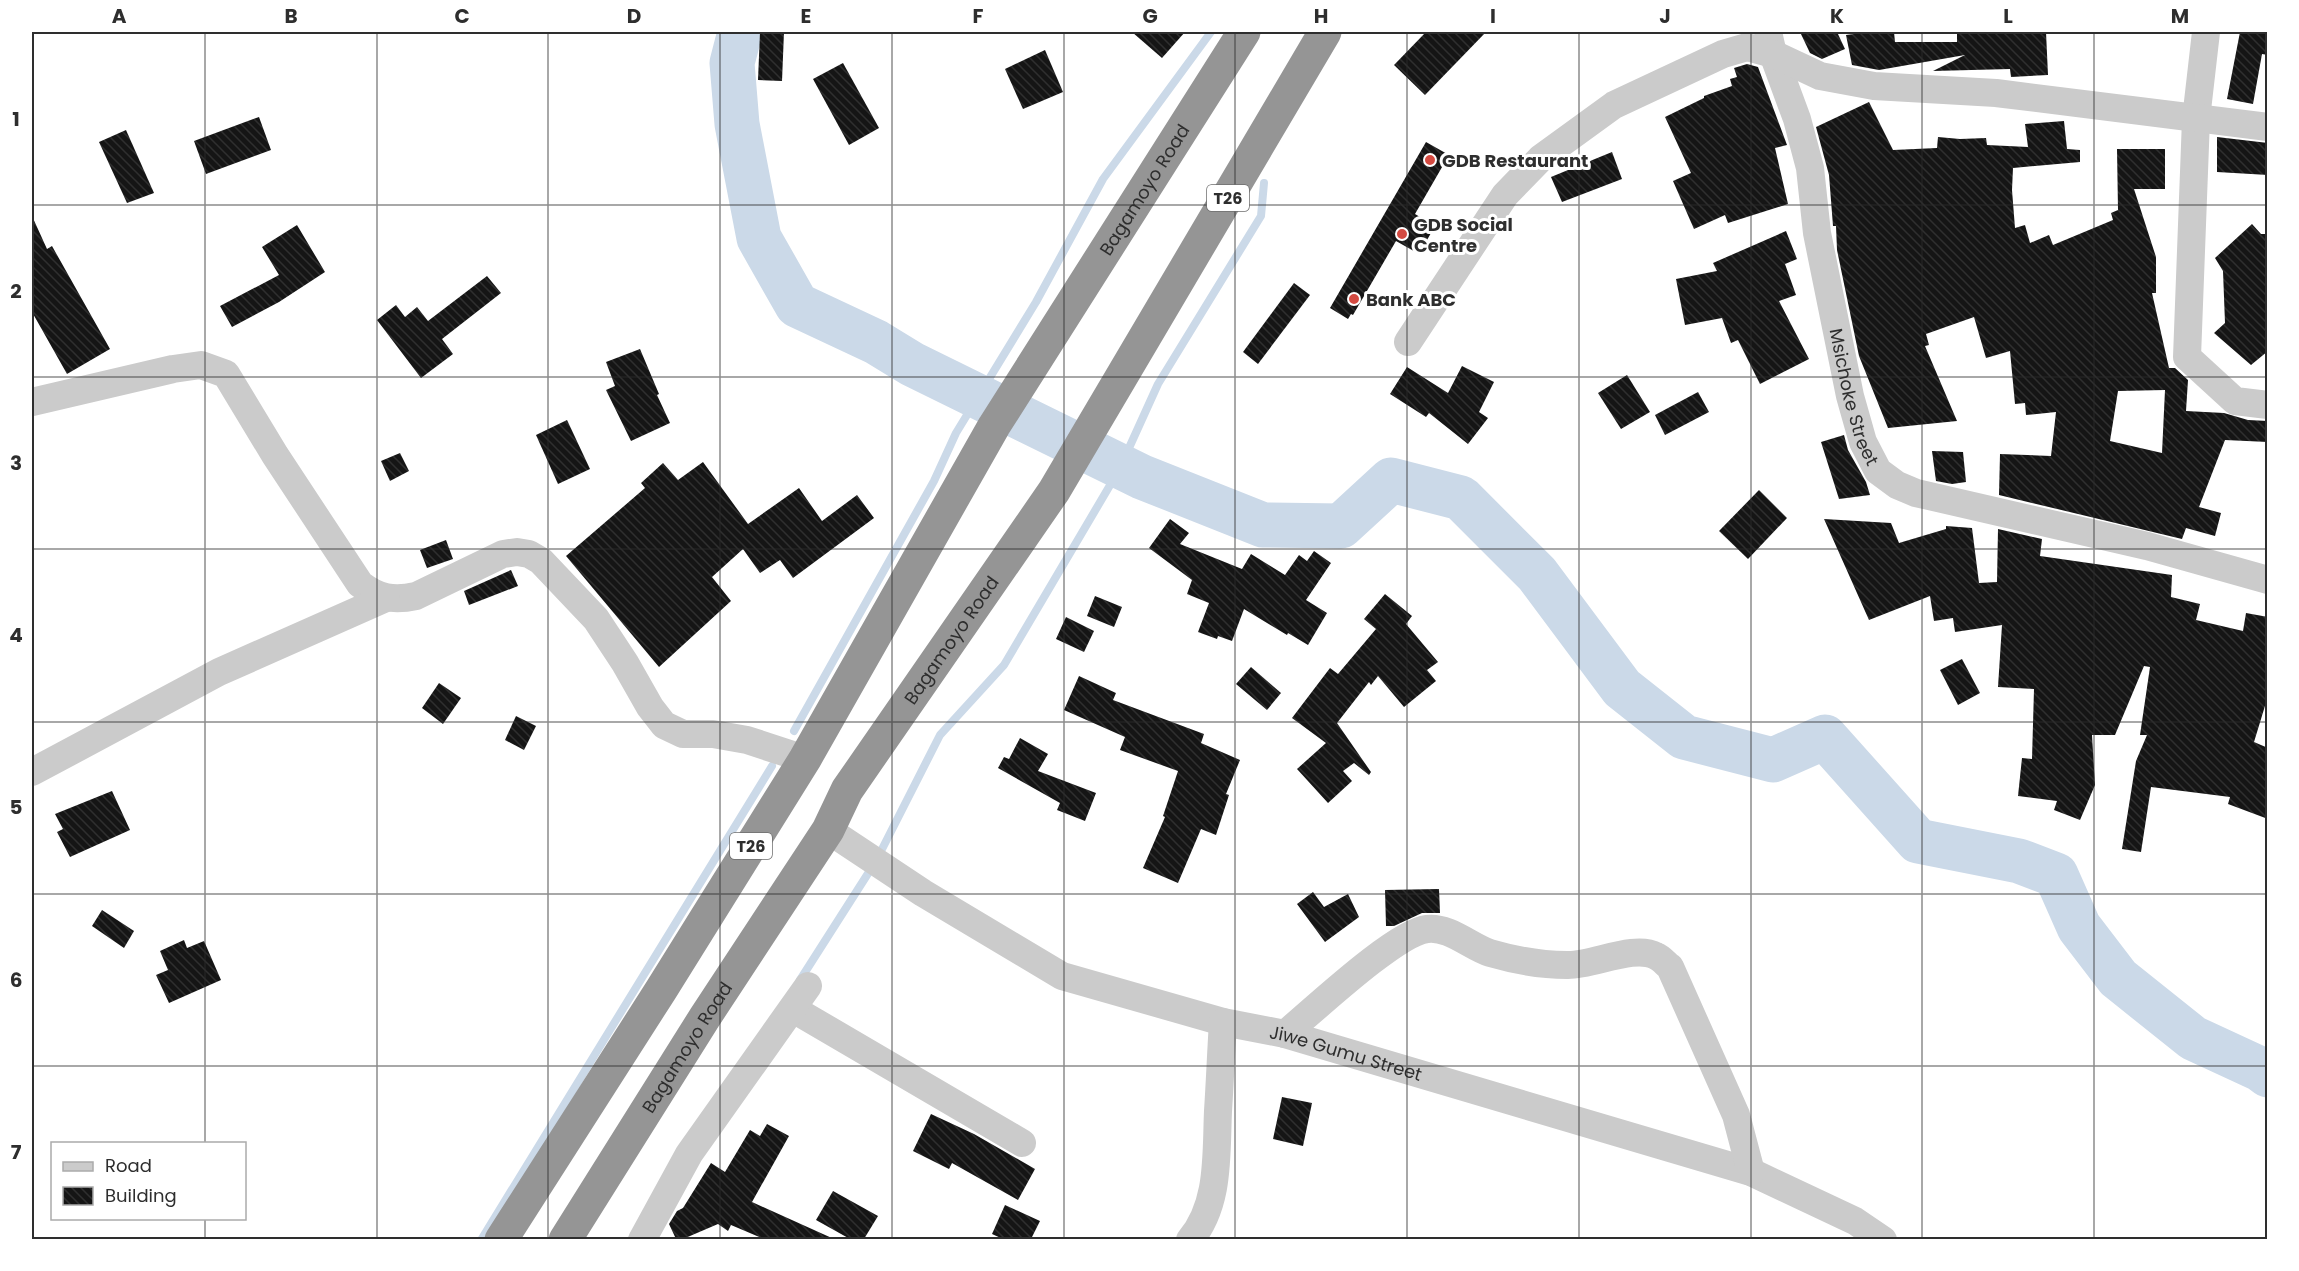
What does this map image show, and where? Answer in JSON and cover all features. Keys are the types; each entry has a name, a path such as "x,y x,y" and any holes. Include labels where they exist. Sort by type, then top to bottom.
{"highway":[{"name":"Bagamoyo Road","path":"501,1239 661,990 805,759 984,444 1244,32"},
{"name":"Bagamoyo Road","path":"566,1239 705,1017 828,830 848,790 1054,491 1325,32"}],"street":[{"path":"2206,32 2196,119 2187,357 2235,401 2268,405"},
{"path":"1408,342 1505,195 1541,158 1614,105 1723,54 1747,47 1770,43 1820,76 1874,86 1996,93 2268,128"},
{"name":"Msichoke Street","path":"1770,43 1797,119 1810,168 1817,233 1850,396 1863,442 1878,471 1897,485 1916,493 2147,546 2268,580"},
{"path":"32,402 173,369 201,365 226,374 275,455 360,584 372,593 386,598 401,599 416,596 503,554 517,552 530,555 541,561 596,619 626,663 650,707 664,725 683,734 713,734 747,740 805,759"},
{"path":"32,772 219,672 386,598"},
{"name":"Jiwe Gumu Street","path":"828,830 923,893 1062,976 1223,1022 1285,1034 1751,1172 1855,1221 1883,1239"},
{"path":"1285,1034 1366,966 1406,937 1428,928 1447,933 1489,952 1568,966 1635,952 1655,955 1670,967 1736,1115 1751,1172"},
{"path":"642,1239 689,1154 808,986"},
{"path":"793,1009 1022,1143"},
{"path":"1190,1239 1200,1227 1213,1193 1217,1158 1223,1022"}],"building":[{"path":"760,32 784,32 782,81 758,80"},
{"path":"1132,32 1185,32 1162,58"},
{"path":"1426,32 1486,32 1425,95 1394,65"},
{"path":"1800,32 1837,32 1845,49 1822,59 1810,53"},
{"path":"1894,32 1895,42 1957,42 1957,32 2046,32 2048,75 2011,77 2010,69 1933,71 1965,55 1879,70 1852,65 1846,35"},
{"path":"2240,32 2268,32 2268,55 2262,54 2253,104 2227,99"},
{"path":"1045,50 1063,92 1023,109 1005,69"},
{"path":"843,63 879,128 849,145 813,79"},
{"path":"1747,64 1758,67 1787,145 1775,148 1788,204 1728,223 1725,215 1694,229 1673,181 1691,173 1665,117 1704,96 1732,86 1730,79 1737,77 1734,68"},
{"path":"1869,102 1893,150 1937,148 1938,137 1986,138 1987,145 2028,147 2025,124 2064,121 2067,149 2080,150 2080,162 2013,168 2015,228 2025,225 2030,243 2049,235 2053,245 2113,220 2111,213 2118,210 2117,149 2165,149 2165,189 2134,189 2156,257 2156,293 2152,293 2169,368 2175,368 2188,380 2186,411 2224,413 2248,420 2268,421 2268,442 2225,440 2199,507 2221,513 2215,536 2186,528 2182,539 1999,495 2000,454 2051,456 2056,412 2026,415 2025,403 2015,404 2010,351 1986,358 1974,317 1926,334 1929,345 1925,346 1957,421 1888,428 1859,356 1837,250 1836,226 1833,226 1829,175 1816,127","holes":["2165,390 2162,453 2110,441 2118,391"]},
{"path":"259,117 271,150 206,174 194,141"},
{"path":"126,130 154,193 127,203 99,142"},
{"path":"2217,137 2268,143 2268,175 2217,172"},
{"name":"GDB Social Centre","path":"1426,142 1449,155 1415,214 1435,226 1419,254 1396,241 1353,315 1351,314 1348,319 1330,308"},
{"path":"1612,152 1622,179 1562,202 1551,177"},
{"path":"32,216 47,249 52,246 110,349 67,374 32,312"},
{"path":"2252,224 2261,234 2268,234 2268,351 2251,365 2214,333 2225,323 2223,271 2215,258"},
{"path":"297,225 325,272 279,302 232,327 220,306 279,275 262,247"},
{"path":"1786,231 1797,259 1785,264 1796,295 1779,301 1809,359 1760,384 1738,340 1731,343 1722,318 1685,325 1676,279 1717,271 1713,263"},
{"path":"487,276 501,293 442,339 453,354 421,378 377,320 396,305 405,317 417,307 428,321"},
{"path":"1294,283 1310,295 1258,364 1243,352"},
{"path":"640,349 670,423 631,441 606,390 615,386 606,362"},
{"path":"1462,366 1494,382 1479,412 1488,418 1468,444 1429,413 1426,417 1390,394 1407,367 1448,393"},
{"path":"1627,375 1650,412 1621,429 1598,393"},
{"path":"1698,392 1709,412 1665,435 1655,415"},
{"path":"567,420 590,469 558,484 536,435"},
{"path":"1844,435 1848,450 1866,482 1870,495 1839,499 1821,442"},
{"path":"1932,451 1963,452 1966,482 1952,484 1936,481"},
{"path":"400,453 409,471 390,481 381,461"},
{"path":"703,462 748,524 799,488 822,521 857,495 874,518 793,578 780,560 760,573 743,549 712,577 731,601 659,667 566,556 645,488 641,483 663,463 678,480"},
{"path":"1759,490 1787,518 1748,559 1719,531"},
{"path":"1170,519 1189,533 1180,544 1242,569 1251,554 1285,575 1299,555 1307,561 1314,551 1331,563 1306,600 1327,613 1308,645 1244,609 1232,641 1218,636 1217,639 1198,632 1209,603 1187,594 1192,580 1149,548"},
{"path":"1824,519 1891,523 1899,543 1946,529 1946,526 1972,528 1979,583 1997,582 1998,529 2042,539 2040,556 2172,575 2171,597 2200,604 2196,620 2243,631 2246,613 2268,617 2268,696 2254,742 2268,748 2268,819 2228,804 2230,797 2151,787 2141,852 2122,849 2136,761 2147,735 2140,735 2150,667 2144,666 2115,735 2092,735 2095,785 2080,820 2054,810 2057,801 2018,796 2022,758 2032,759 2034,689 1998,687 2002,625 1955,632 1953,618 1934,621 1930,596 1869,620"},
{"path":"446,540 453,559 427,568 420,550"},
{"path":"511,570 518,586 469,605 464,591"},
{"path":"1385,594 1412,616 1406,624 1438,662 1427,670 1436,681 1404,707 1378,676 1371,685 1369,682 1337,723 1371,772 1369,775 1354,763 1343,771 1352,781 1328,803 1297,769 1326,743 1292,718 1330,668 1338,674 1376,629 1364,619"},
{"path":"1095,596 1122,607 1114,627 1087,616"},
{"path":"1066,617 1094,631 1084,652 1056,639"},
{"path":"1962,659 1980,693 1958,705 1940,670"},
{"path":"1251,667 1281,693 1267,710 1236,684"},
{"path":"1079,676 1116,693 1113,700 1204,734 1201,743 1240,760 1226,794 1229,795 1216,835 1201,829 1178,883 1143,868 1165,817 1163,816 1178,771 1120,750 1125,737 1064,710"},
{"path":"439,683 461,698 443,724 422,708"},
{"path":"516,716 536,726 524,750 505,740"},
{"path":"1020,738 1048,754 1038,771 1096,793 1085,821 1057,810 1060,803 998,768 1004,757 1009,759"},
{"path":"112,791 130,830 70,857 57,832 63,829 55,814"},
{"path":"1439,889 1440,913 1422,913 1394,926 1386,926 1385,890"},
{"path":"1313,892 1324,907 1348,894 1359,917 1325,942 1297,904"},
{"path":"102,910 134,931 124,948 92,926"},
{"path":"184,940 187,948 204,941 221,980 169,1003 156,975 168,970 160,951"},
{"path":"1282,1097 1312,1103 1303,1146 1273,1139"},
{"path":"931,1114 974,1134 1035,1169 1018,1200 952,1163 949,1169 913,1151"},
{"path":"767,1124 789,1136 752,1202 834,1239 764,1239 731,1225 728,1231 718,1224 683,1239 676,1239 669,1224 677,1211 683,1208 711,1163 725,1172 750,1130 760,1136"},
{"path":"833,1191 878,1216 864,1239 850,1239 816,1220"},
{"path":"1005,1205 1040,1221 1031,1239 1003,1239 992,1234"}],"waterway":[{"path":"740,32 732,63 737,124 759,238 797,305 876,342 912,364 1142,477 1263,525 1341,526 1391,480 1461,498 1537,574 1622,688 1684,737 1773,760 1825,737 1918,841 2019,861 2056,875 2079,927 2118,978 2193,1038 2260,1069 2268,1075"},
{"path":"794,731 934,481 956,433 1036,302 1103,179 1211,32"},
{"path":"800,980 876,861 940,735 1004,665 1119,470 1158,384 1261,216 1264,183"},
{"path":"481,1240 772,766"}],"place":[{"name":"GDB Restaurant","path":"1430,160"},
{"name":"GDB Social Centre","path":"1402,234"},
{"name":"Bank ABC","path":"1354,299"}]}
